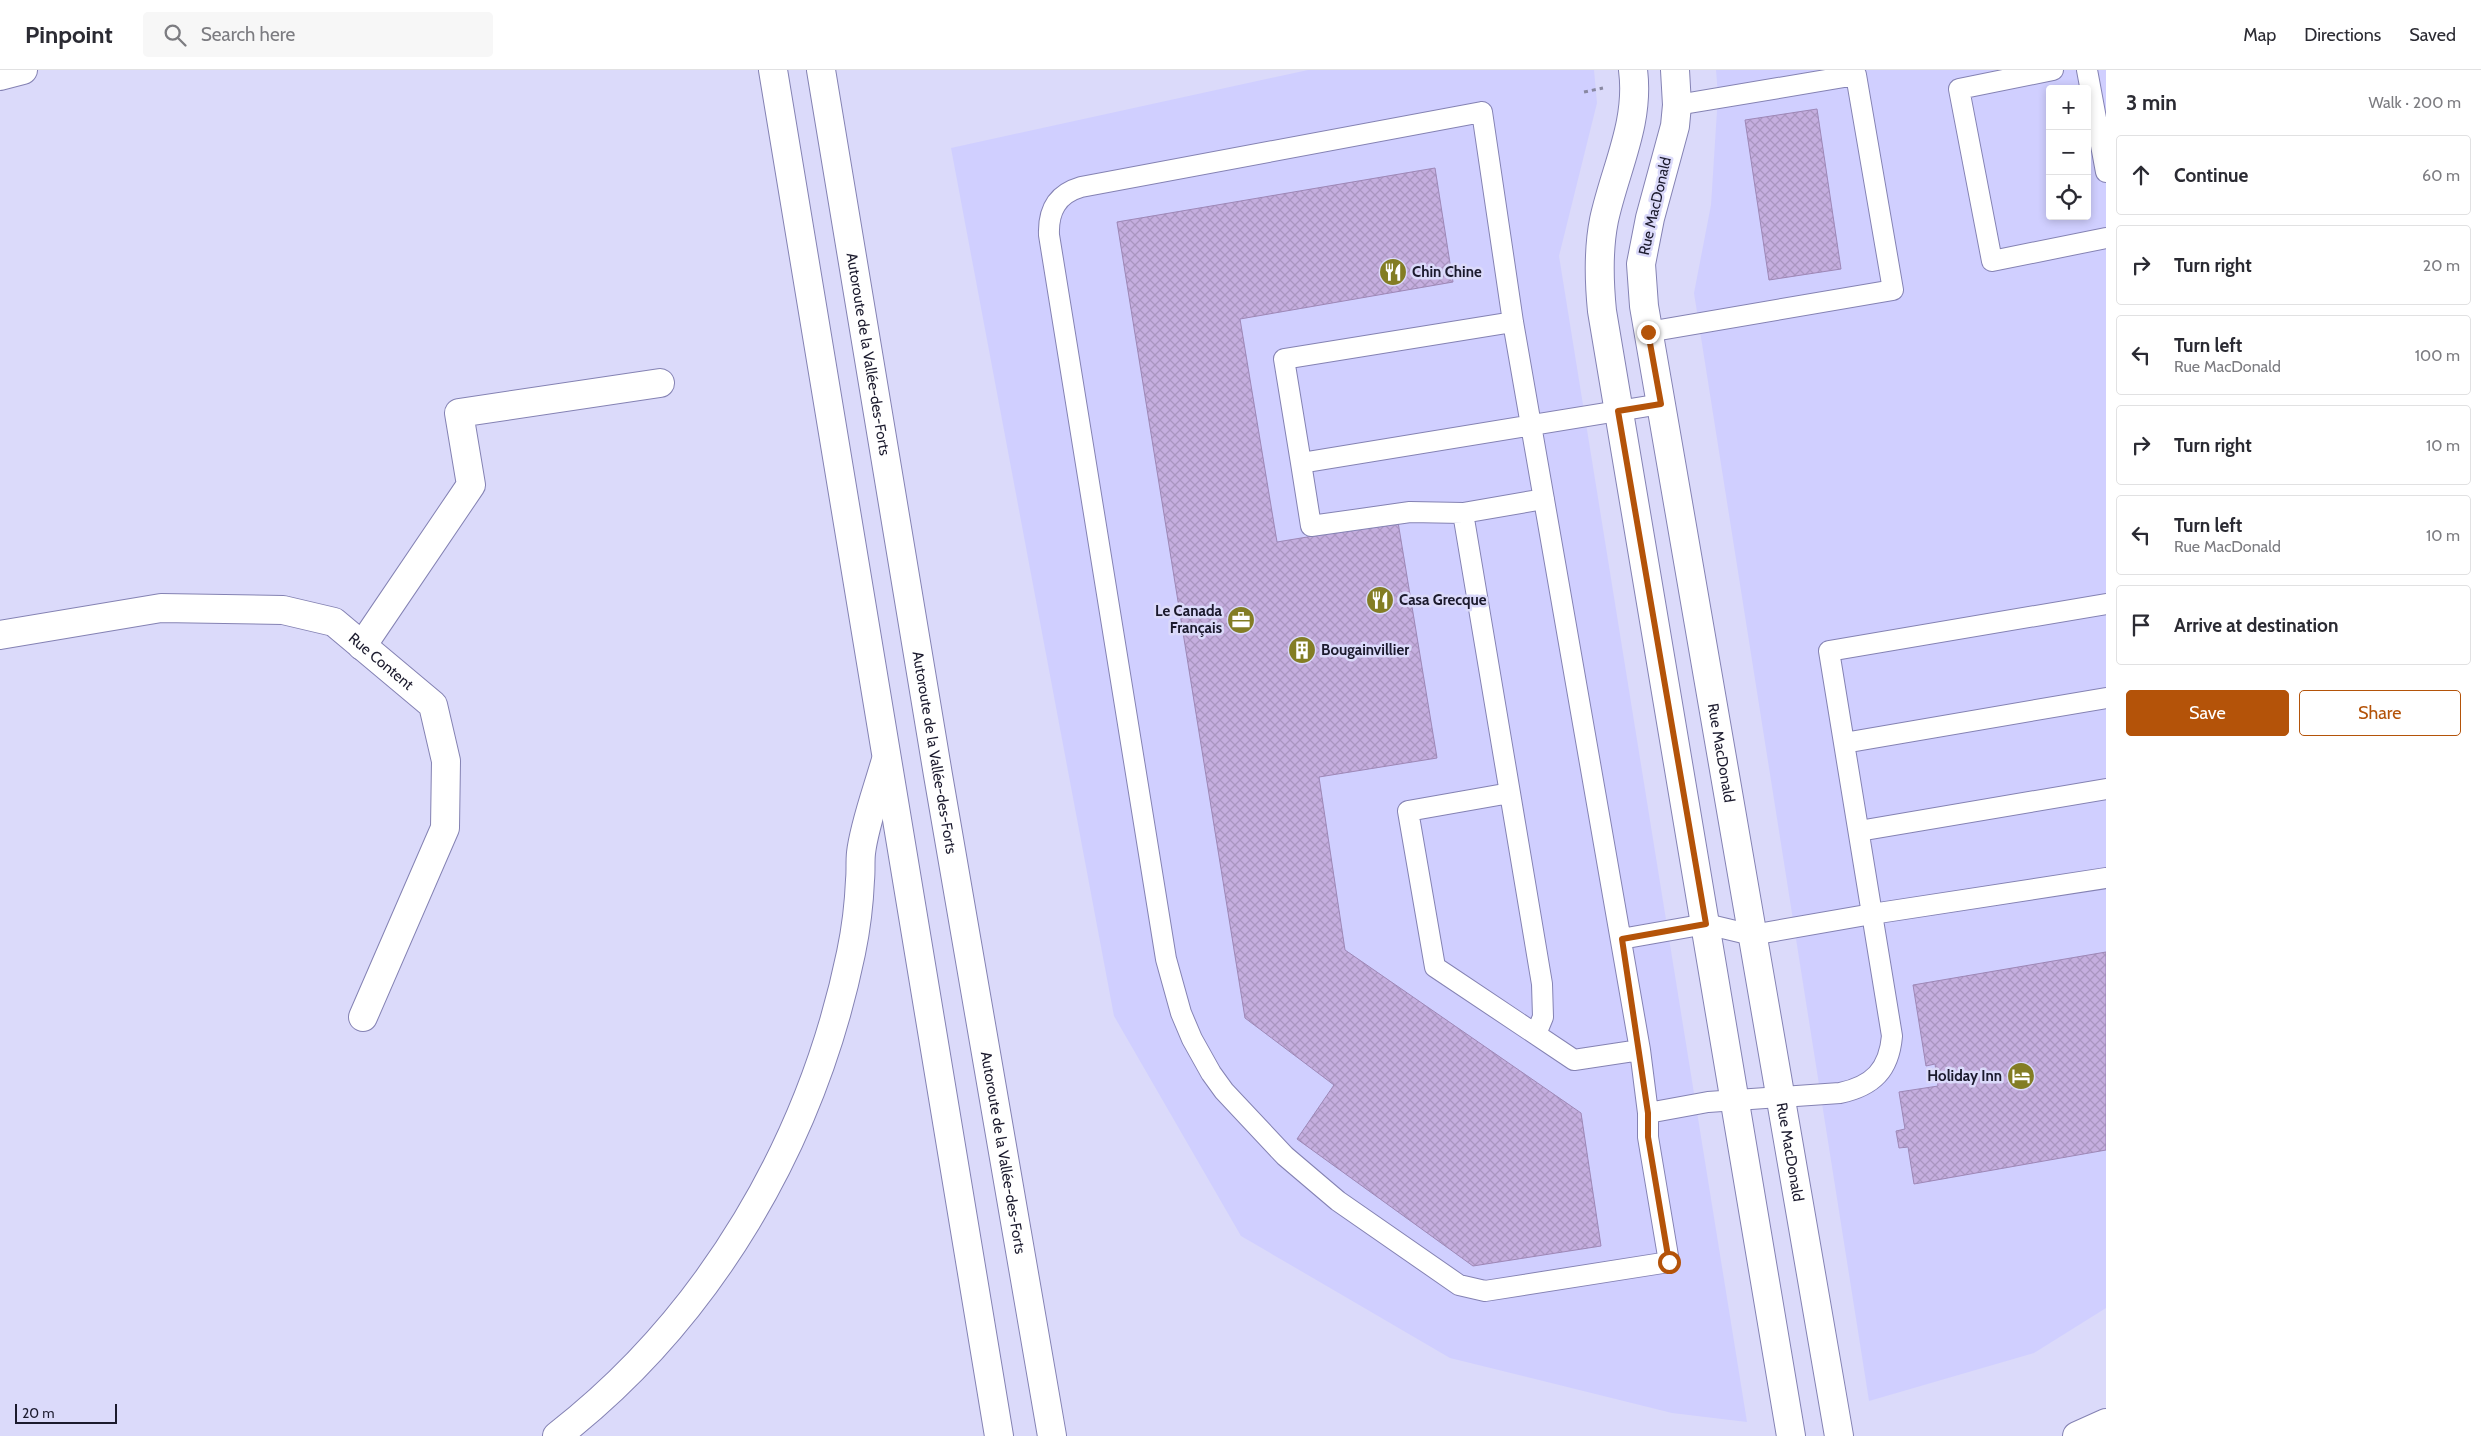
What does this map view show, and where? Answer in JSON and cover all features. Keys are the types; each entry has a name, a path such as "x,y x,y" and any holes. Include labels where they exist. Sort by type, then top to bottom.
{"main road":[{"path":"0,76 23,70"},
{"path":"773,70 999,1436"},
{"name":"Autoroute de la Vallée-des-Forts","path":"821,70 1052,1436"},
{"path":"1633,70 1634,110 1604,220 1600,261 1602,311 1791,1436"},
{"name":"Rue MacDonald","path":"1675,70 1677,106 1675,126 1650,218 1643,256 1642,284 1648,332 1839,1436"},
{"path":"362,646 470,485 458,413 660,383"},
{"name":"Rue Content","path":"0,635 161,608 283,610 334,622 433,705 446,761 445,828 363,1017"},
{"path":"557,1436 628,1374 652,1349 696,1296 748,1222 789,1144 832,1029 852,944 860,880 861,853 887,755"},
{"path":"2077,1436 2106,1423"}],"lane":[{"path":"2053,70 1959,89 1992,261 2106,238"},
{"path":"2087,70 2106,172"},
{"path":"1648,332 1893,290 1857,73 1677,106"},
{"path":"1482,112 1513,322 1622,939 1640,1050 1648,1113 1648,1137 1669,1262 1485,1291 1459,1285 1338,1201 1285,1156 1224,1091 1211,1074 1192,1039 1181,1013 1166,958 1048,229 1050,215 1058,200 1072,190 1081,187 1482,112"},
{"path":"1513,322 1284,359 1310,526 1410,512 1463,513 1544,499"},
{"path":"1301,463 1661,404"},
{"path":"1463,513 1542,984 1543,1017 1536,1034"},
{"path":"1648,1113 1708,1102 1855,1089 1878,1075 1886,1064 1892,1036 1829,651 2106,604"},
{"path":"1844,743 2106,698"},
{"path":"1859,831 2106,789"},
{"path":"1510,793 1408,811 1435,967 1574,1060 1640,1050"},
{"path":"1622,939 1706,924 1752,934 2106,878"}],"path":[{"path":"1584,92 1606,87"}],"shaded area":[{"path":"1308,70 1594,70 1597,103 1559,256 1747,1422 1672,1413 1450,1358 1241,1236 1114,1016 951,148"},
{"path":"1716,70 2106,70 2106,1308 2034,1353 1869,1401 1694,293 1711,205 1718,95"}],"building":[{"path":"1817,109 1841,269 1769,280 1745,120"},
{"name":"Bougainvillier","path":"1435,168 1453,282 1240,319 1277,542 1398,522 1437,758 1319,777 1345,950 1581,1113 1601,1246 1473,1266 1297,1139 1334,1085 1245,1018 1117,222"},
{"name":"Holiday Inn","path":"2106,952 2106,1150 1914,1184 1908,1147 1899,1148 1896,1131 1905,1129 1899,1092 1938,1086 1935,1064 1926,1066 1913,985"}],"place":[{"name":"Chin Chine","path":"1393,272"},
{"name":"Casa Grecque","path":"1380,600"},
{"name":"Le Canada Français","path":"1241,620"},
{"name":"Bougainvillier","path":"1302,650"},
{"name":"Holiday Inn","path":"2021,1076"}],"route":[{"path":"1648,332 1661,404 1618,411 1706,924 1622,939 1640,1050 1648,1113 1648,1137 1669,1262"}]}
